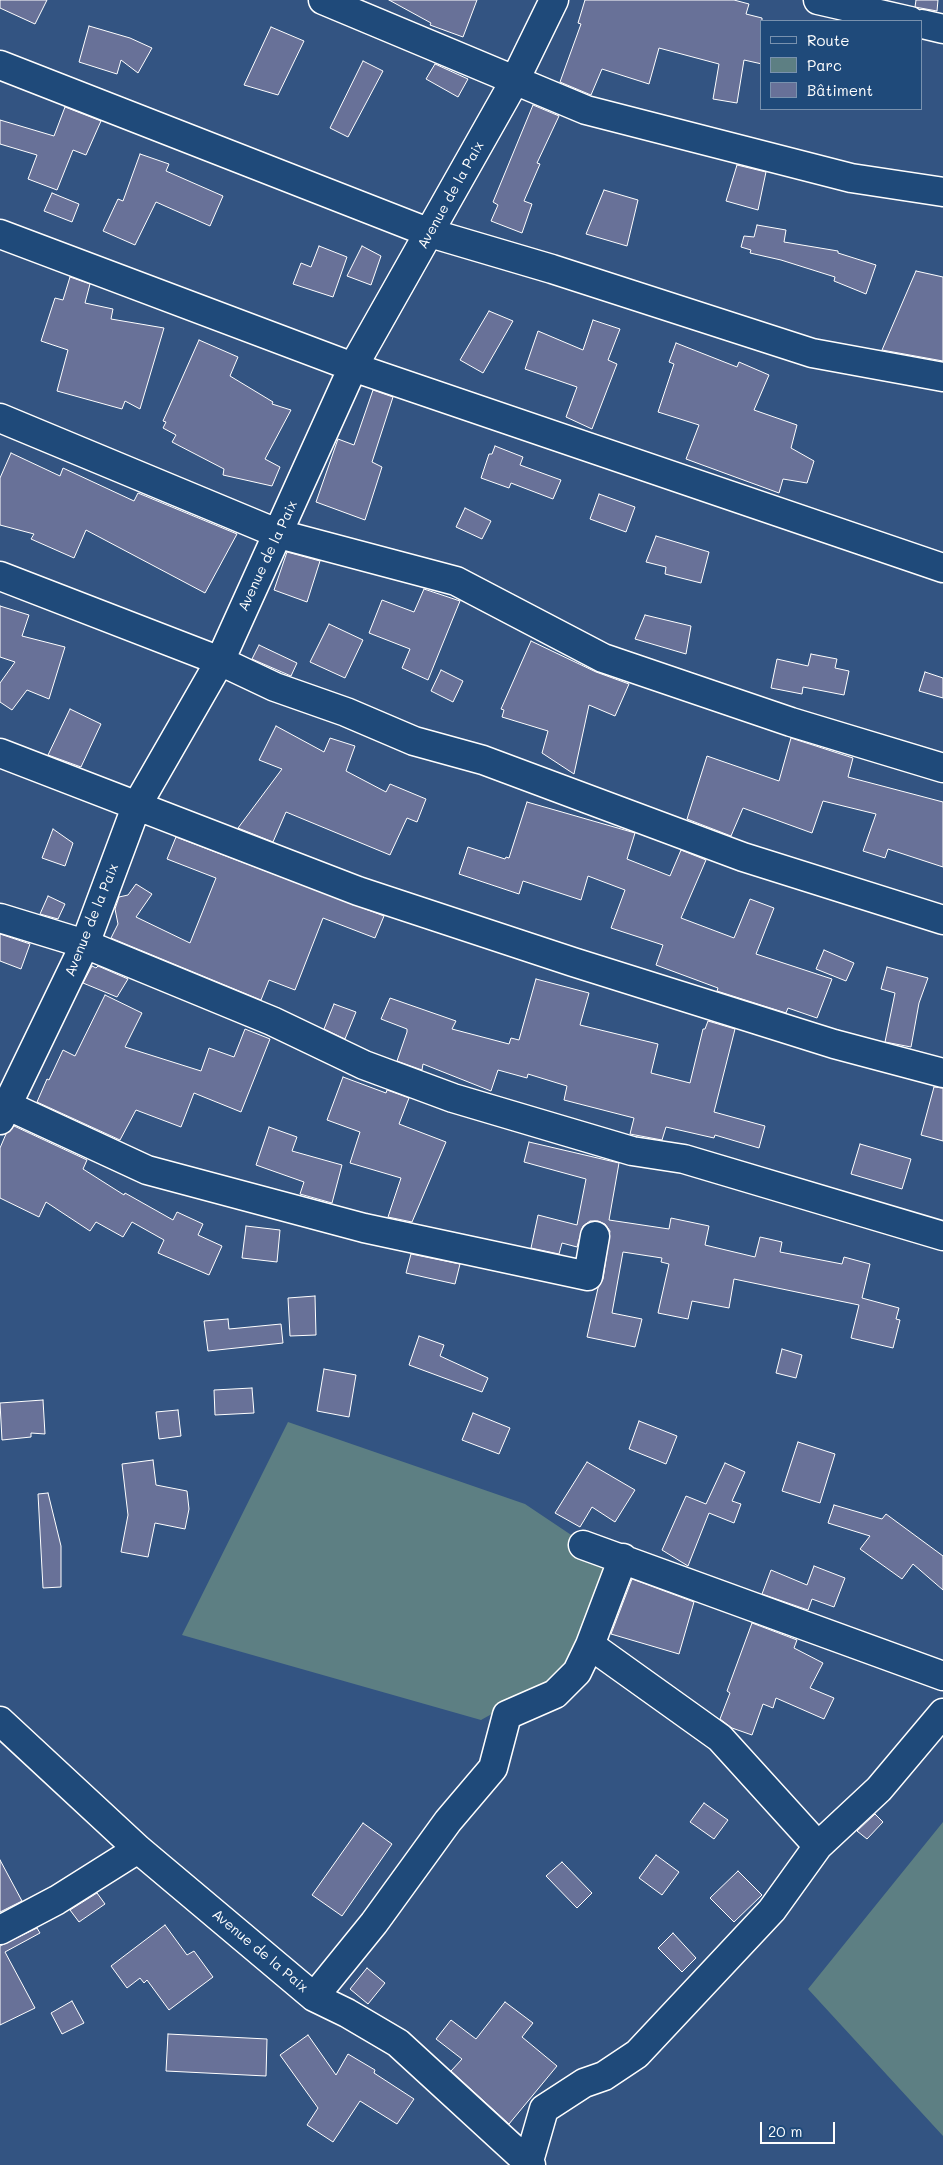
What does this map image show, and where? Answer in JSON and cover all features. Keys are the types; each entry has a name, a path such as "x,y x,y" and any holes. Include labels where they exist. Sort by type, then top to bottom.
{"street":[{"path":"323,0 514,82 586,110 851,178 943,192"},
{"name":"Avenue de la Paix","path":"2,1109 86,944 136,807 220,661 353,367 514,82 554,0"},
{"path":"818,0 906,20"},
{"path":"923,24 943,29"},
{"path":"0,64 430,233 552,269 812,352 943,377"},
{"path":"0,234 353,367 943,568"},
{"path":"0,418 279,534 456,581 603,658 791,722 943,768"},
{"path":"0,576 220,661 276,687 346,712 414,741 483,760 743,857 943,920"},
{"path":"0,753 358,891 573,962 834,1044 943,1073"},
{"path":"0,918 86,944 272,1021 364,1065 453,1098 632,1151 684,1159 943,1236"},
{"path":"2,1109 147,1170 364,1228 588,1276 595,1236"},
{"path":"583,1545 943,1676"},
{"path":"314,1997 374,1923 448,1821 493,1768 507,1715 555,1694 577,1672 590,1644 623,1558"},
{"path":"590,1644 720,1738 818,1846"},
{"path":"530,2163 544,2109 584,2083 604,2076 637,2054 772,1910 818,1846 879,1789 943,1713"},
{"name":"Avenue de la Paix","path":"0,1721 138,1849 314,1997 347,2012 398,2043 530,2163"},
{"path":"0,1930 56,1900 138,1849"}],"green space":[{"path":"288,1422 525,1504 616,1565 574,1668 481,1720 182,1635"},
{"path":"943,1822 943,2136 808,1989"}],"building":[{"path":"0,0 47,0 35,24 0,8"},
{"path":"389,0 477,0 463,37 430,25 431,23"},
{"path":"585,0 734,0 749,4 746,14 762,18 760,20 760,64 744,60 737,103 713,99 719,64 659,48 649,84 602,69 591,95 560,82 581,24 578,23"},
{"path":"916,0 938,0 937,11 915,7"},
{"path":"89,26 130,38 152,48 138,73 121,60 117,74 79,62"},
{"path":"271,27 304,41 278,95 244,85"},
{"path":"363,61 383,71 348,137 330,128"},
{"path":"435,64 468,79 458,97 426,79"},
{"path":"533,105 559,116 537,163 540,164 524,201 532,204 522,233 491,221 498,205 493,202"},
{"path":"65,107 101,121 86,155 73,150 57,190 28,179 37,155 0,144 0,120 54,136"},
{"path":"140,154 169,164 166,171 223,196 210,226 156,202 135,245 103,231 118,199 123,201"},
{"path":"737,165 766,172 758,210 726,201"},
{"path":"604,190 638,200 627,246 586,234"},
{"path":"52,193 79,204 72,222 44,211"},
{"path":"757,225 786,230 784,242 838,251 838,253 876,265 866,294 834,281 835,277 781,260 750,253 751,250 741,247 744,236 754,237"},
{"path":"319,246 347,257 333,297 293,284 301,263 311,267"},
{"path":"362,246 381,256 371,285 347,276"},
{"path":"916,271 943,277 943,361 882,350"},
{"path":"70,277 90,284 85,303 113,309 111,319 164,328 140,409 125,401 122,409 57,391 68,350 41,341 55,298 63,300"},
{"path":"489,311 513,321 483,373 460,360"},
{"path":"593,320 620,329 608,360 617,364 592,429 566,417 577,387 525,369 538,331 583,350"},
{"path":"199,340 238,357 230,376 273,402 272,404 291,410 265,459 280,467 272,486 223,475 224,469 172,442 176,435 163,428 166,422 163,421"},
{"path":"676,343 737,367 739,362 769,375 754,410 797,425 791,448 814,461 807,483 783,479 779,493 686,459 699,425 658,412 674,364 669,362"},
{"path":"373,390 393,397 372,462 382,467 365,520 316,502 338,439 354,445"},
{"path":"495,446 523,457 520,465 561,480 553,499 511,483 509,488 481,478 489,454 492,454"},
{"path":"11,453 60,476 63,468 134,501 138,493 237,534 205,593 86,530 74,558 31,539 34,534 0,525 0,478"},
{"path":"599,494 635,507 626,532 590,519"},
{"path":"465,508 491,521 482,539 456,527"},
{"path":"656,536 709,552 701,583 665,574 666,567 646,562"},
{"path":"287,552 320,561 307,602 274,590"},
{"path":"424,589 460,601 428,680 402,668 410,649 369,633 382,600 414,612"},
{"path":"0,606 29,615 22,636 65,647 49,699 27,690 12,710 0,702 0,683 15,662 0,657"},
{"path":"645,615 691,626 686,654 635,639"},
{"path":"329,624 363,640 345,678 310,662"},
{"path":"531,641 596,672 629,684 615,716 589,705 574,774 542,753 548,731 502,717 504,710 501,709"},
{"path":"259,645 297,663 291,676 252,659"},
{"path":"811,654 837,659 835,668 849,671 844,695 803,687 802,694 771,688 777,659 808,666"},
{"path":"441,670 463,681 453,702 431,691"},
{"path":"925,672 943,678 943,698 919,691"},
{"path":"70,709 101,724 81,767 48,755"},
{"path":"276,726 324,752 330,738 355,746 346,771 386,792 390,784 426,799 417,822 407,818 390,855 286,812 273,842 238,828 282,769 259,760"},
{"path":"791,738 853,758 848,777 943,802 943,867 888,849 885,858 863,851 876,814 823,801 812,833 743,808 731,836 687,819 707,756 779,781"},
{"path":"527,802 635,833 627,859 670,876 681,850 706,860 681,918 734,938 750,899 774,908 756,954 832,979 817,1018 788,1008 786,1013 717,991 718,988 656,965 663,945 611,928 625,890 588,876 581,900 523,881 519,894 459,874 468,847 505,859 506,857 509,858"},
{"path":"53,829 73,843 65,866 42,858"},
{"path":"176,837 384,916 375,938 323,918 295,990 269,980 261,1000 111,938 118,924 115,909 119,897 128,895 136,884 152,894 136,917 190,943 216,878 167,859"},
{"path":"48,896 65,904 58,919 40,914"},
{"path":"0,934 30,944 21,969 0,961"},
{"path":"824,950 854,963 846,981 816,969"},
{"path":"92,966 96,968 98,966 128,979 117,997 83,983"},
{"path":"887,967 928,978 919,1003 911,1047 885,1042 895,993 881,989"},
{"path":"536,979 589,993 580,1025 658,1044 651,1073 690,1083 703,1029 705,1029 708,1021 735,1029 714,1112 765,1126 759,1148 715,1135 714,1138 666,1127 662,1140 630,1134 634,1118 564,1100 567,1086 528,1074 527,1078 498,1070 491,1091 423,1064 422,1070 397,1061 407,1029 381,1019 390,998 456,1021 452,1029 509,1044 511,1038 519,1040"},
{"path":"105,995 142,1013 125,1047 201,1071 209,1048 234,1057 245,1029 270,1039 241,1112 194,1093 181,1127 136,1110 120,1140 37,1102 63,1050 75,1056"},
{"path":"334,1004 356,1012 345,1039 324,1029"},
{"path":"343,1077 386,1093 387,1090 409,1098 399,1124 446,1142 412,1222 388,1217 401,1178 350,1163 360,1132 327,1120"},
{"path":"934,1087 943,1088 943,1141 921,1135"},
{"path":"14,1126 87,1160 83,1169 124,1195 125,1193 173,1220 177,1212 203,1224 198,1235 222,1246 209,1275 158,1253 164,1240 132,1222 123,1237 96,1222 90,1231 46,1202 39,1217 0,1198 0,1148 6,1134"},
{"path":"269,1127 297,1137 292,1151 342,1165 332,1203 300,1194 304,1182 256,1165"},
{"path":"529,1142 619,1163 609,1220 669,1229 671,1218 709,1226 705,1245 755,1257 760,1237 782,1242 780,1252 842,1264 844,1257 870,1264 862,1298 899,1308 896,1319 900,1320 893,1348 851,1338 859,1305 734,1279 729,1308 692,1301 688,1319 658,1313 669,1264 661,1262 662,1258 623,1252 612,1313 642,1319 635,1347 587,1337 598,1288 603,1279 610,1231 605,1224 598,1221 590,1221 583,1226 577,1247 562,1243 559,1254 531,1248 538,1215 577,1225 586,1179 524,1162"},
{"path":"860,1144 911,1159 902,1189 851,1174"},
{"path":"246,1226 280,1230 277,1262 242,1258"},
{"path":"411,1254 460,1264 455,1284 406,1273"},
{"path":"315,1296 316,1335 290,1336 288,1298"},
{"path":"228,1319 229,1329 281,1324 283,1343 208,1351 204,1321"},
{"path":"419,1336 444,1345 440,1356 488,1378 482,1392 409,1365"},
{"path":"782,1349 802,1355 796,1378 776,1373"},
{"path":"324,1369 356,1375 349,1417 317,1411"},
{"path":"252,1388 254,1413 215,1415 214,1390"},
{"path":"43,1400 45,1434 31,1433 31,1437 2,1440 0,1403"},
{"path":"178,1410 181,1436 159,1439 156,1412"},
{"path":"473,1413 510,1428 499,1454 462,1440"},
{"path":"639,1421 677,1436 666,1464 629,1449"},
{"path":"798,1442 835,1454 820,1503 782,1491"},
{"path":"153,1460 156,1485 187,1491 189,1509 185,1529 155,1523 148,1557 121,1552 128,1515 122,1464"},
{"path":"587,1462 635,1490 615,1522 592,1507 580,1527 555,1513"},
{"path":"725,1463 745,1472 732,1501 741,1504 734,1523 709,1513 688,1566 662,1550 686,1496 706,1504"},
{"path":"48,1493 61,1546 61,1587 43,1588 38,1494"},
{"path":"834,1505 882,1519 886,1514 943,1556 943,1590 913,1564 902,1579 860,1549 870,1536 828,1523"},
{"path":"814,1566 845,1578 834,1607 812,1599 808,1610 762,1594 771,1570 807,1585"},
{"path":"632,1579 694,1602 679,1654 611,1634"},
{"path":"752,1623 797,1640 794,1648 823,1663 810,1688 834,1698 824,1719 776,1698 773,1708 763,1704 752,1735 732,1728 720,1719 730,1693 727,1691"},
{"path":"704,1803 728,1820 714,1839 690,1822"},
{"path":"875,1814 883,1822 867,1839 857,1831"},
{"path":"363,1823 392,1844 342,1916 312,1895"},
{"path":"656,1855 679,1872 662,1895 639,1878"},
{"path":"0,1860 22,1901 0,1912"},
{"path":"562,1862 592,1893 577,1908 546,1876"},
{"path":"738,1871 762,1895 734,1922 710,1898"},
{"path":"97,1893 105,1904 79,1922 70,1910"},
{"path":"165,1925 187,1955 194,1951 213,1977 169,2010 147,1980 144,1983 140,1978 127,1988 111,1966"},
{"path":"37,1928 40,1933 5,1952 35,2008 0,2025 0,1946"},
{"path":"673,1933 696,1958 682,1972 658,1948"},
{"path":"367,1968 385,1983 368,2004 350,1989"},
{"path":"72,2001 84,2023 62,2034 51,2013"},
{"path":"505,2002 533,2023 522,2037 557,2066 509,2124 451,2071 462,2059 436,2039 451,2020 476,2039"},
{"path":"168,2034 267,2039 266,2076 166,2071"},
{"path":"308,2035 336,2075 348,2054 375,2070 374,2073 414,2099 397,2124 360,2101 333,2142 307,2125 318,2108 280,2055"}]}
